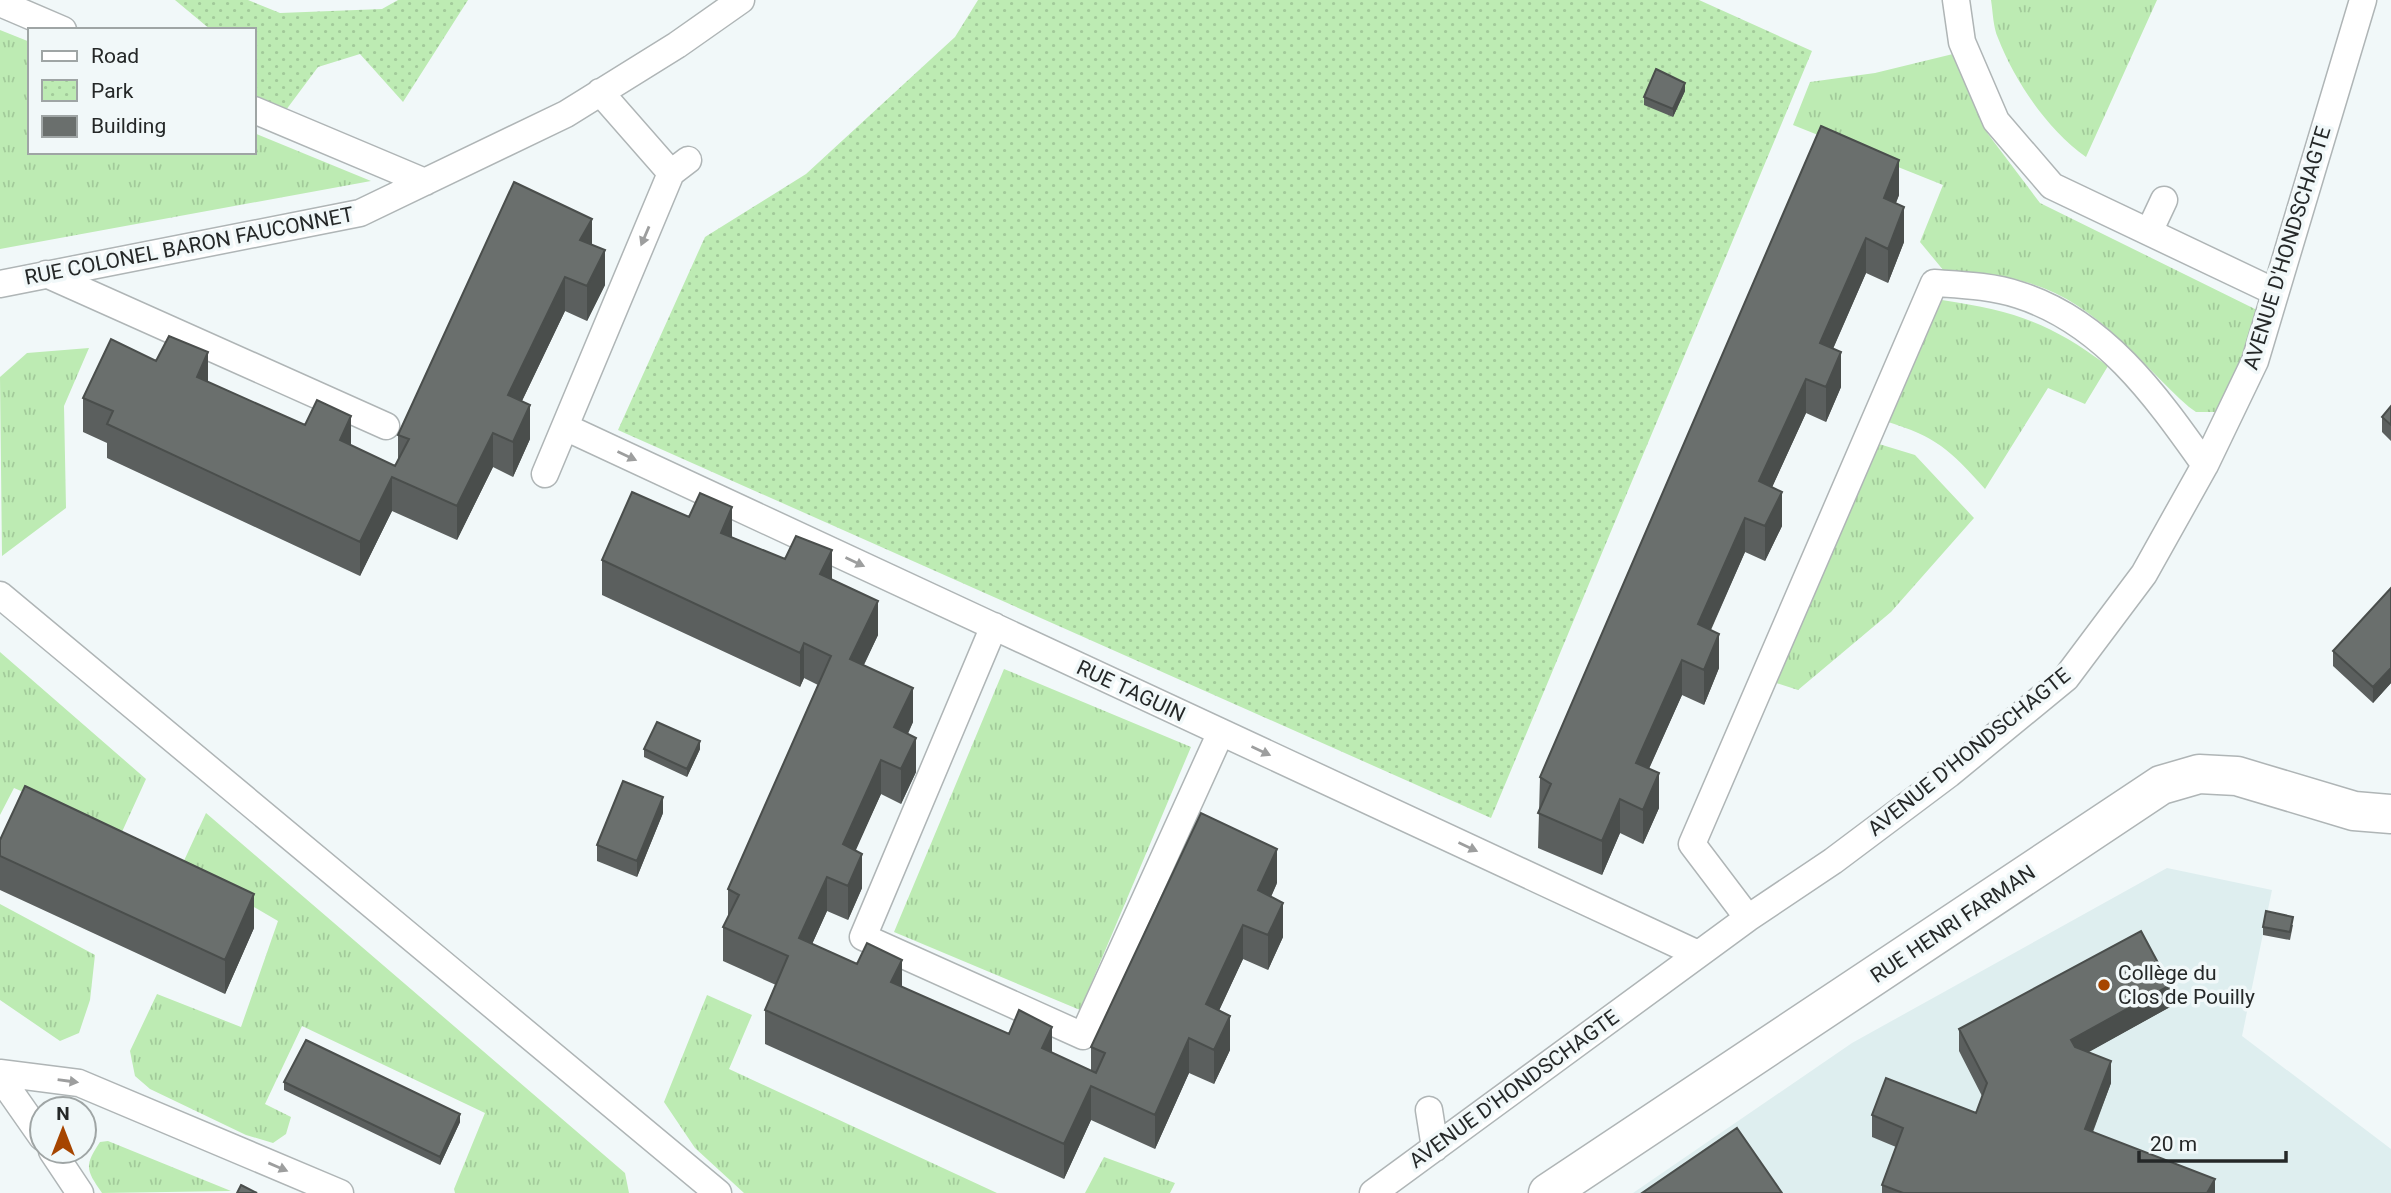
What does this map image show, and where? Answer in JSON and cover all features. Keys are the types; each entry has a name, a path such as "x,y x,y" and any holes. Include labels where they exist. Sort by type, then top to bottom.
{"street":[{"name":"RUE HENRI FARMAN","path":"1548,1193 2161,785 2199,774 2237,776 2354,811 2391,814"}],"lane":[{"name":"RUE COLONEL BARON FAUCONNET","path":"0,284 360,213 566,114 686,39 741,0"},
{"path":"1956,0 1962,42 1996,121 2052,186 2275,292"},
{"name":"AVENUE D'HONDSCHAGTE","path":"1373,1193 1748,918 1798,876 1949,774 2066,678 2144,574 2205,466 2256,361 2363,0"},
{"path":"0,3 58,28"},
{"path":"545,474 679,166 600,92"},
{"path":"256,111 425,182"},
{"path":"2149,232 2164,200"},
{"path":"46,274 386,426"},
{"path":"1748,918 1692,844 1934,283 1987,287 2020,295 2059,312 2090,331 2124,361 2154,404 2205,466"},
{"name":"RUE TAGUIN","path":"565,427 1698,954"},
{"path":"0,595 718,1193"},
{"path":"994,626 863,937 1083,1036 1221,732"},
{"path":"0,1075 28,1116"},
{"path":"0,1075 79,1083 340,1193"},
{"path":"1429,1110 1435,1148"},
{"path":"61,1165 80,1193"}],"shaded area":[{"name":"Collège du Clos de Pouilly","path":"2167,868 2272,890 2242,1036 2391,1149 2391,1193 1633,1193 1852,1043"}],"green space":[{"path":"175,0 248,0 280,13 382,9 398,0 468,0 403,102 360,54 318,67 286,110 256,97 256,28 209,28"},
{"path":"978,0 1699,0 1812,51 1491,818 618,430 705,237 806,174 955,37"},
{"path":"1991,0 2157,0 2086,157 2046,119 2023,88 1996,34"},
{"path":"0,30 28,41 28,154 256,154 256,134 371,181 0,249"},
{"path":"1953,54 1988,134 2040,203 2259,311 2226,400 2215,412 2196,412 2189,407 2115,335 2075,304 2053,292 2009,278 1944,271 1920,242 1943,185 1793,125 1810,82 1875,73"},
{"path":"1942,300 2011,314 2030,321 2067,339 2108,366 2085,404 2048,388 1985,489 1941,446 1918,433 1885,421"},
{"path":"89,348 64,406 66,508 2,556 0,377 27,353"},
{"path":"1879,444 1915,455 1974,518 1891,612 1798,690 1773,682"},
{"path":"0,652 146,779 121,834 14,788 0,815"},
{"path":"1004,669 1191,747 1080,1010 894,932"},
{"path":"206,813 625,1173 629,1193 455,1193 454,1189 485,1113 302,1026 265,1104 291,1117 286,1134 273,1143 246,1135 150,1089 135,1076 130,1051 157,994 241,1027 278,921 182,865"},
{"path":"0,904 95,955 90,1000 79,1033 60,1041 0,1000"},
{"path":"707,995 752,1015 729,1069 997,1193 744,1193 695,1148 664,1102"},
{"path":"108,1141 231,1191 102,1193 89,1168 89,1165 98,1165 100,1142"},
{"path":"1104,1157 1175,1183 1170,1193 1085,1193"}],"building":[{"path":"1656,69 1685,83 1673,109 1644,97"},
{"path":"1821,126 1899,160 1884,198 1904,207 1888,249 1866,238 1820,343 1841,352 1826,387 1806,379 1759,481 1782,492 1765,526 1745,518 1698,624 1719,634 1704,670 1682,660 1636,763 1659,773 1643,810 1620,799 1602,841 1538,813 1551,784 1540,777"},
{"path":"514,182 592,219 580,240 605,250 587,286 565,277 508,395 530,405 513,442 493,433 457,506 392,477 360,542 107,424 113,411 83,398 111,339 156,361 169,336 208,352 197,377 305,425 317,400 351,416 340,440 395,466 409,439 398,435"},
{"path":"2391,406 2391,425 2382,417"},
{"path":"632,492 689,517 700,493 732,507 721,533 785,559 796,536 832,550 820,574 878,601 850,659 913,688 894,727 916,738 901,769 881,760 843,844 862,854 848,886 827,877 799,938 857,964 867,943 902,960 891,982 1009,1034 1019,1010 1052,1027 1042,1048 1096,1073 1105,1053 1091,1047 1201,813 1277,849 1258,890 1283,903 1268,935 1243,925 1206,1004 1230,1016 1214,1050 1189,1038 1155,1115 1091,1086 1064,1144 765,1010 788,956 723,927 739,895 728,889 831,656 804,643 800,653 602,560"},
{"path":"2391,588 2391,668 2373,687 2333,651"},
{"path":"657,722 700,741 687,769 644,749"},
{"path":"623,781 663,797 637,861 597,845"},
{"path":"25,786 254,894 225,960 0,856 0,840"},
{"path":"2266,911 2293,917 2290,932 2263,927"},
{"path":"2141,931 2170,985 2071,1040 2075,1047 2111,1061 2085,1129 2215,1179 2207,1193 1903,1193 1882,1185 1903,1128 1872,1115 1886,1078 1976,1113 1987,1083 1959,1029"},
{"path":"306,1040 460,1114 440,1157 284,1082"},
{"path":"1737,1128 1782,1193 1642,1193"},
{"path":"241,1185 257,1193 237,1193"}],"place":[{"name":"Collège du Clos de Pouilly","path":"2104,985"}]}
